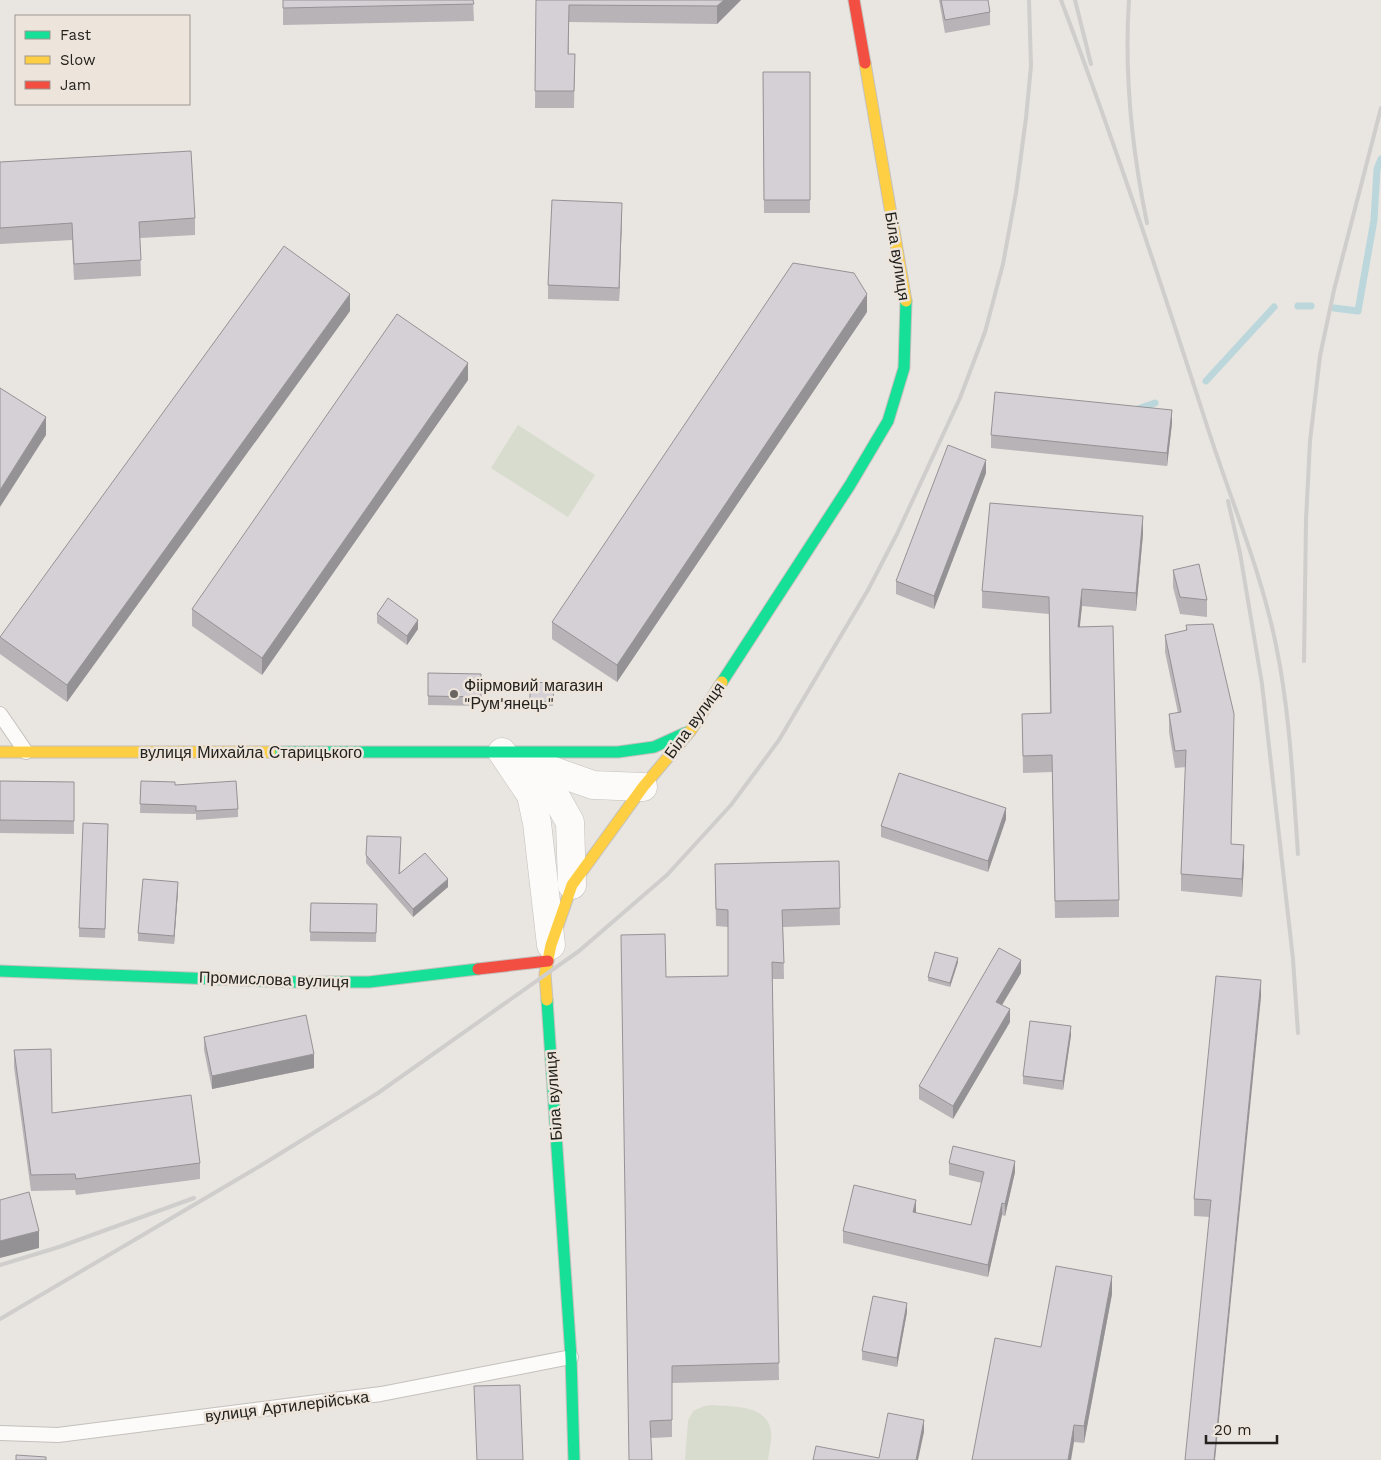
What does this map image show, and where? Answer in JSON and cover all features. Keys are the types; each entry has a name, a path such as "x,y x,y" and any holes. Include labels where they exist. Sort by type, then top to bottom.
{"street":[{"name":"Біла вулиця","path":"574,1460 571,1357 546,974 549,953 572,885 643,787 691,730 855,477 888,420 904,368 906,297 854,0"},
{"name":"вулиця Михайла Старицького","path":"0,752 618,752 654,747 691,730"},
{"name":"вулиця Михайла Старицького","path":"502,752 561,775 593,785 643,787"},
{"path":"502,752 553,792 570,822 572,885"},
{"path":"502,752 531,795 537,823 549,953"},
{"name":"Промислова вулиця","path":"0,971 298,982 369,982 549,953"}],"lane":[{"path":"0,714 26,752"},
{"name":"вулиця Артилерійська","path":"0,1433 58,1435 381,1394 571,1357"}],"shaded area":[{"path":"518,425 595,475 568,517 491,468"},
{"path":"712,1405 739,1407 763,1416 771,1432 768,1460 685,1460 688,1421 693,1411"}],"building":[{"path":"283,0 473,0 474,4 283,8"},
{"path":"536,0 724,0 717,6 569,5 568,54 575,54 574,91 535,91"},
{"path":"941,0 988,0 990,12 945,20"},
{"path":"763,72 810,72 810,200 764,200"},
{"path":"191,151 195,218 139,222 141,260 74,264 72,223 0,228 0,162"},
{"path":"552,200 622,203 619,288 548,285"},
{"path":"284,246 350,294 67,685 0,637"},
{"path":"793,263 854,273 867,294 617,665 552,622"},
{"path":"397,314 468,363 262,658 192,609"},
{"path":"0,388 46,417 0,490"},
{"path":"995,392 1172,410 1167,453 991,435"},
{"path":"948,445 986,460 934,596 896,581"},
{"path":"990,503 1143,516 1136,593 1082,589 1078,627 1113,626 1119,900 1055,901 1052,755 1023,756 1022,714 1051,713 1049,597 982,591"},
{"path":"1199,564 1207,600 1180,597 1173,570"},
{"path":"388,598 418,620 407,636 377,614"},
{"path":"1213,624 1234,714 1231,844 1244,845 1242,879 1181,874 1186,750 1175,751 1169,714 1181,712 1165,635 1187,630 1186,625"},
{"name":"Фіірмовий магазин \"Рум'янець\"","path":"428,673 481,674 481,697 428,696"},
{"path":"530,682 554,683 553,702 530,701"},
{"path":"899,773 1006,808 988,861 881,826"},
{"path":"0,781 74,782 74,821 0,820"},
{"path":"141,781 175,782 175,785 236,781 238,809 196,811 196,806 140,804"},
{"path":"83,823 108,824 105,929 79,928"},
{"path":"367,836 401,837 399,874 425,853 448,879 413,909 366,855"},
{"path":"839,861 840,908 782,910 784,963 772,962 779,1363 672,1366 672,1420 650,1421 652,1460 629,1460 621,935 665,934 666,977 728,976 728,910 716,909 715,864"},
{"path":"143,879 178,882 174,936 138,933"},
{"path":"311,903 377,904 376,933 310,932"},
{"path":"999,948 1021,960 996,1002 1010,1009 953,1106 919,1086"},
{"path":"935,952 958,958 950,983 928,977"},
{"path":"1216,976 1261,980 1214,1460 1185,1460 1211,1200 1194,1199"},
{"path":"306,1015 314,1054 212,1076 204,1037"},
{"path":"1030,1021 1071,1026 1063,1081 1023,1076"},
{"path":"51,1049 52,1113 191,1095 200,1163 76,1179 75,1174 31,1175 14,1050"},
{"path":"953,1146 1015,1161 1005,1204 1002,1203 988,1265 843,1231 854,1185 916,1200 913,1212 971,1225 984,1172 949,1163"},
{"path":"29,1192 39,1231 0,1241 0,1200"},
{"path":"1056,1266 1112,1276 1084,1426 1074,1425 1068,1460 972,1460 995,1338 1041,1347"},
{"path":"873,1296 907,1303 897,1358 862,1351"},
{"path":"520,1385 523,1460 477,1460 474,1386"},
{"path":"888,1413 924,1420 916,1460 813,1460 816,1446 879,1458"},
{"path":"16,1455 46,1457 46,1460 16,1460"}],"waterway":[{"path":"1334,308 1358,311 1374,220 1377,169 1381,159"},
{"path":"1298,306 1311,306"},
{"path":"1206,381 1274,307"},
{"path":"1135,410 1155,403"}],"railway":[{"path":"0,1319 260,1166 378,1093 579,951 667,875 731,805 779,740 868,590 897,534 960,398 985,332 1003,264 1016,193 1026,118 1031,66 1029,0"},
{"path":"1061,0 1138,215 1209,432 1246,537 1270,618 1285,696 1298,854"},
{"path":"1075,0 1091,64"},
{"path":"1129,0 1130,112 1137,168 1147,223"},
{"path":"1304,661 1306,520 1310,441 1320,356 1334,290 1381,108"},
{"path":"1228,501 1240,553 1262,684 1293,959 1298,1033"},
{"path":"0,1265 59,1247 194,1198"}],"traffic: fast":[{"path":"722,682 850,485 888,421 904,368 906,301"},
{"path":"270,752 618,752 654,747 685,733"},
{"path":"0,971 298,982 369,982 478,969"},
{"path":"547,1000 571,1357 574,1460"}],"traffic: slow":[{"path":"865,63 906,301"},
{"path":"547,1000 545,974 551,945 572,885 643,787 691,730 722,682"},
{"path":"0,752 270,752"}],"traffic: jam":[{"path":"854,0 865,63"},
{"path":"478,969 548,961"}],"place":[{"name":"Фіірмовий магазин \"Рум'янець\"","path":"454,694"}]}
